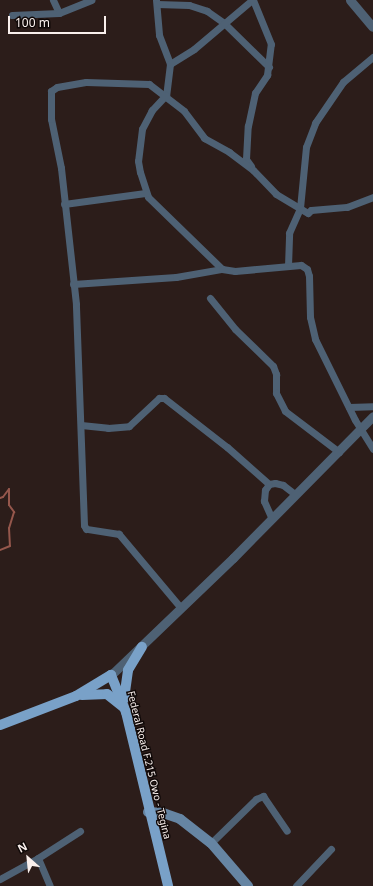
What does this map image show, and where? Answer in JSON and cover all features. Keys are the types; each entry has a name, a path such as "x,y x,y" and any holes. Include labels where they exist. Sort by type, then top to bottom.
{"main road":[{"path":"124,708 128,670 142,647"},
{"path":"0,725 76,696 110,675"},
{"name":"Federal Road F.215 Owo - Tegina","path":"110,675 124,708 148,812 168,886"},
{"path":"76,696 107,694 124,708"},
{"path":"148,812 163,813 180,820 211,843 248,886"}],"street":[{"path":"53,0 59,13"},
{"path":"12,15 59,13 92,0"},
{"path":"170,64 194,49 252,0 271,44 269,67 255,93 248,126 246,159 253,170"},
{"path":"350,0 373,27"},
{"path":"222,269 145,193 138,161 142,129 152,110 166,95 170,64 159,35 156,2 194,6 207,11 224,23 269,67"},
{"path":"288,266 289,233 300,208 306,148 315,123 343,82 373,57"},
{"path":"181,608 119,534 86,529 84,525 79,350 61,168 51,120 51,91 57,87 86,82 123,81 149,84 166,95 189,116 204,138 229,152 253,170 276,194 308,213 311,210 340,208 373,197"},
{"path":"64,204 145,193"},
{"path":"73,284 176,277 222,269 235,272 301,265 307,269 312,329 349,407 373,448"},
{"path":"210,298 235,329 273,366 276,374 276,393 285,411 339,452"},
{"path":"81,425 108,428 129,426 159,398 164,398 227,447 269,484"},
{"path":"349,407 373,406"},
{"path":"110,675 142,647 272,519 373,416"},
{"path":"272,519 264,501 265,490 269,484 275,482 296,495"},
{"path":"211,843 256,799 263,796 287,831"},
{"path":"0,879 38,858 80,831"},
{"path":"296,886 331,849"},
{"path":"38,858 50,886"}],"waterway":[{"path":"0,498 3,497 9,489 9,505 14,512 9,528 10,546 0,550"}]}
